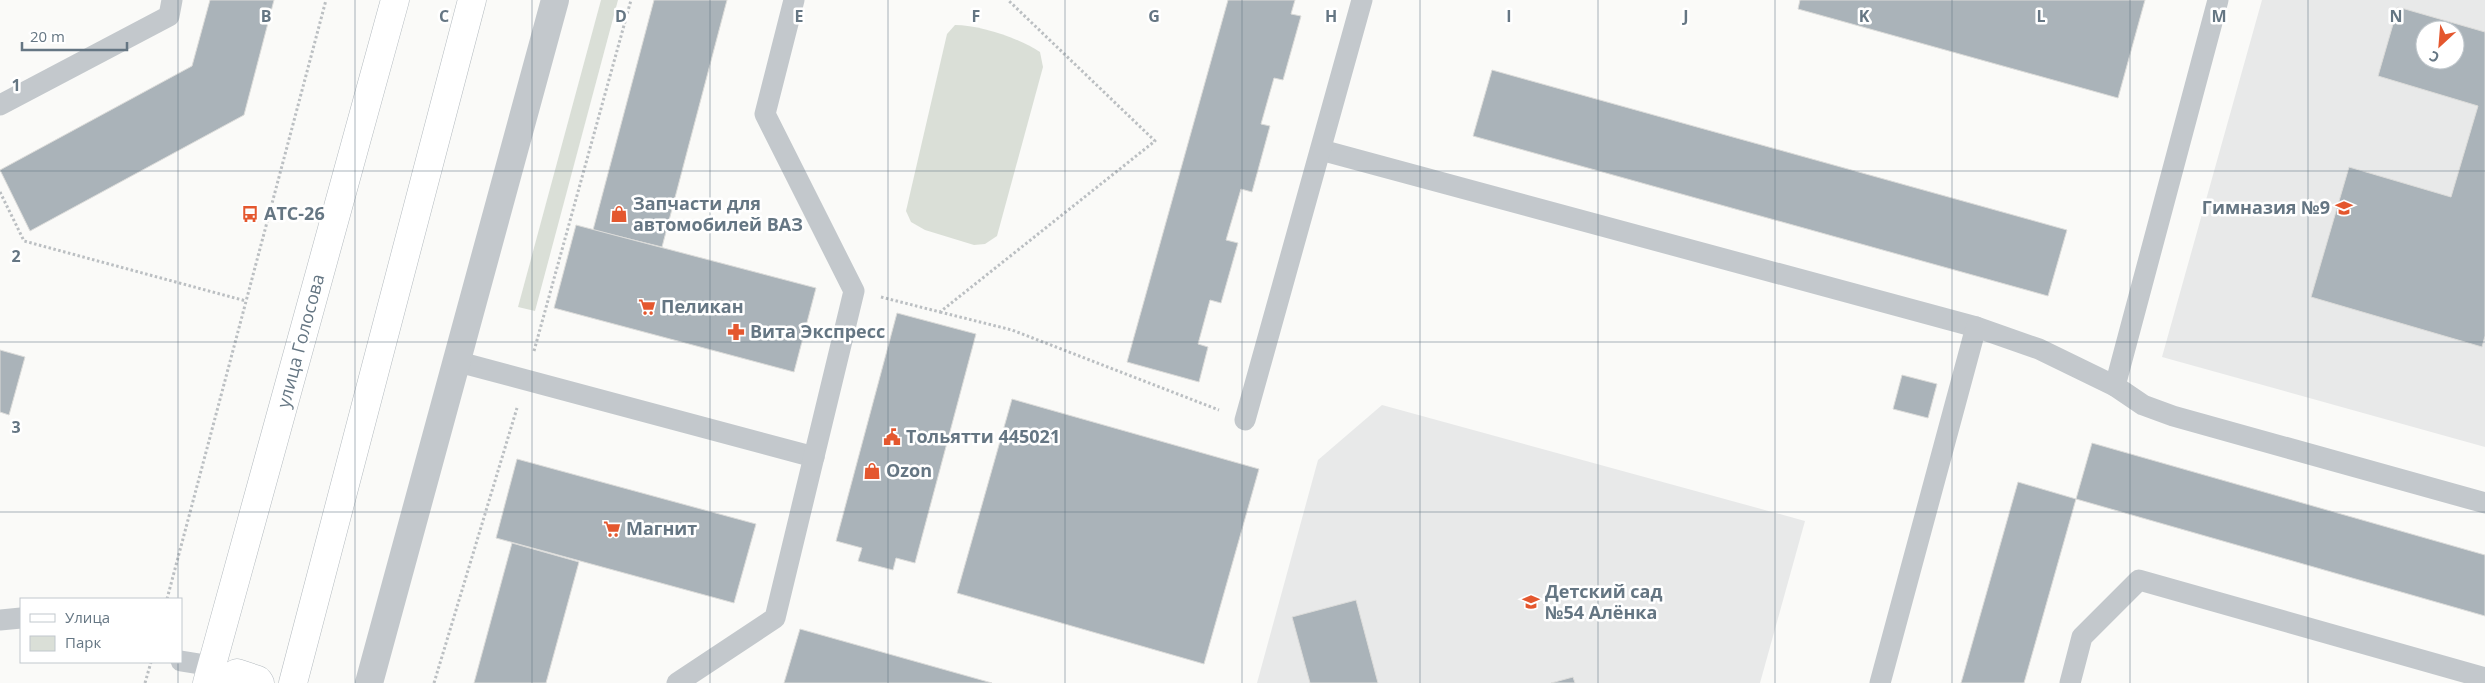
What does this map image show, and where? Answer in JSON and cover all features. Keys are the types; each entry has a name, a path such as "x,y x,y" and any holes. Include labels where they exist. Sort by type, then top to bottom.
{"main road":[{"name":"улица Голосова","path":"213,677 395,0"},
{"path":"293,683 472,0"},
{"path":"213,677 237,673 258,680 260,683"}],"street":[{"path":"369,683 455,361 555,0"}],"lane":[{"path":"0,105 169,16 172,0"},
{"path":"677,683 776,618 854,291 765,114 794,0"},
{"path":"1246,420 1362,0"},
{"path":"2115,386 2218,0"},
{"path":"1321,150 1976,327 2039,350 2115,386 2143,405 2173,416 2485,502"},
{"path":"1880,683 1976,327"},
{"path":"455,361 814,457"},
{"path":"2070,683 2082,637 2139,580 2485,678"},
{"path":"0,620 20,618"},
{"path":"182,661 213,677"}],"path":[{"path":"167,598 326,0"},
{"path":"434,683 526,379 631,0"},
{"path":"940,312 1155,141 1008,0"},
{"path":"0,192 24,241 246,301"},
{"path":"854,291 1012,330 1246,420"},
{"path":"145,683 151,663"}],"shaded area":[{"name":"Гимназия №9","path":"2262,0 2485,0 2485,447 2162,357"},
{"name":"Детский сад №54 Алёнка","path":"1382,405 1805,521 1760,683 1257,683 1318,460"}],"green space":[{"path":"601,0 618,0 535,311 518,307"},
{"path":"955,25 976,27 999,33 1021,42 1040,52 1043,67 997,236 985,244 974,245 925,230 911,222 906,211 947,34"}],"building":[{"path":"210,0 274,0 244,115 30,231 0,170 192,66"},
{"path":"654,0 727,0 662,247 593,230"},
{"path":"1228,0 1295,0 1291,14 1301,16 1283,80 1274,78 1261,124 1270,126 1252,192 1241,189 1226,240 1238,243 1221,303 1210,300 1198,344 1208,347 1199,382 1127,362"},
{"path":"1800,0 2145,0 2118,98 1798,9"},
{"path":"2398,7 2443,20 2415,20 2415,70 2465,70 2465,26 2485,32 2485,336 2482,347 2311,297 2349,167 2451,197 2478,106 2378,76"},
{"path":"1492,70 2067,230 2048,296 1473,136"},
{"path":"576,225 816,288 794,372 554,308"},
{"path":"897,313 976,334 915,563 896,558 893,570 858,561 862,548 836,541"},
{"path":"0,350 25,357 9,415 0,412"},
{"path":"1902,375 1937,384 1928,418 1893,409"},
{"path":"1012,399 1259,469 1204,664 957,593"},
{"path":"2092,443 2485,555 2485,616 2076,499"},
{"path":"517,459 756,524 734,603 496,538"},
{"path":"2018,482 2076,499 2024,683 1961,683"},
{"path":"512,543 579,562 546,683 474,683"},
{"path":"1356,600 1378,683 1310,683 1292,617"},
{"path":"800,629 992,683 784,683"},
{"path":"1573,677 1575,683 1551,683"}],"place":[{"name":"Гимназия №9","path":"2344,208"},
{"name":"АТС-26","path":"250,214"},
{"name":"Запчасти для автомобилей ВАЗ","path":"619,214"},
{"name":"Пеликан","path":"647,307"},
{"name":"Вита Экспресс","path":"736,332"},
{"name":"Тольятти 445021","path":"892,437"},
{"name":"Ozon","path":"872,471"},
{"name":"Магнит","path":"612,529"},
{"name":"Детский сад №54 Алёнка","path":"1531,602"}]}
